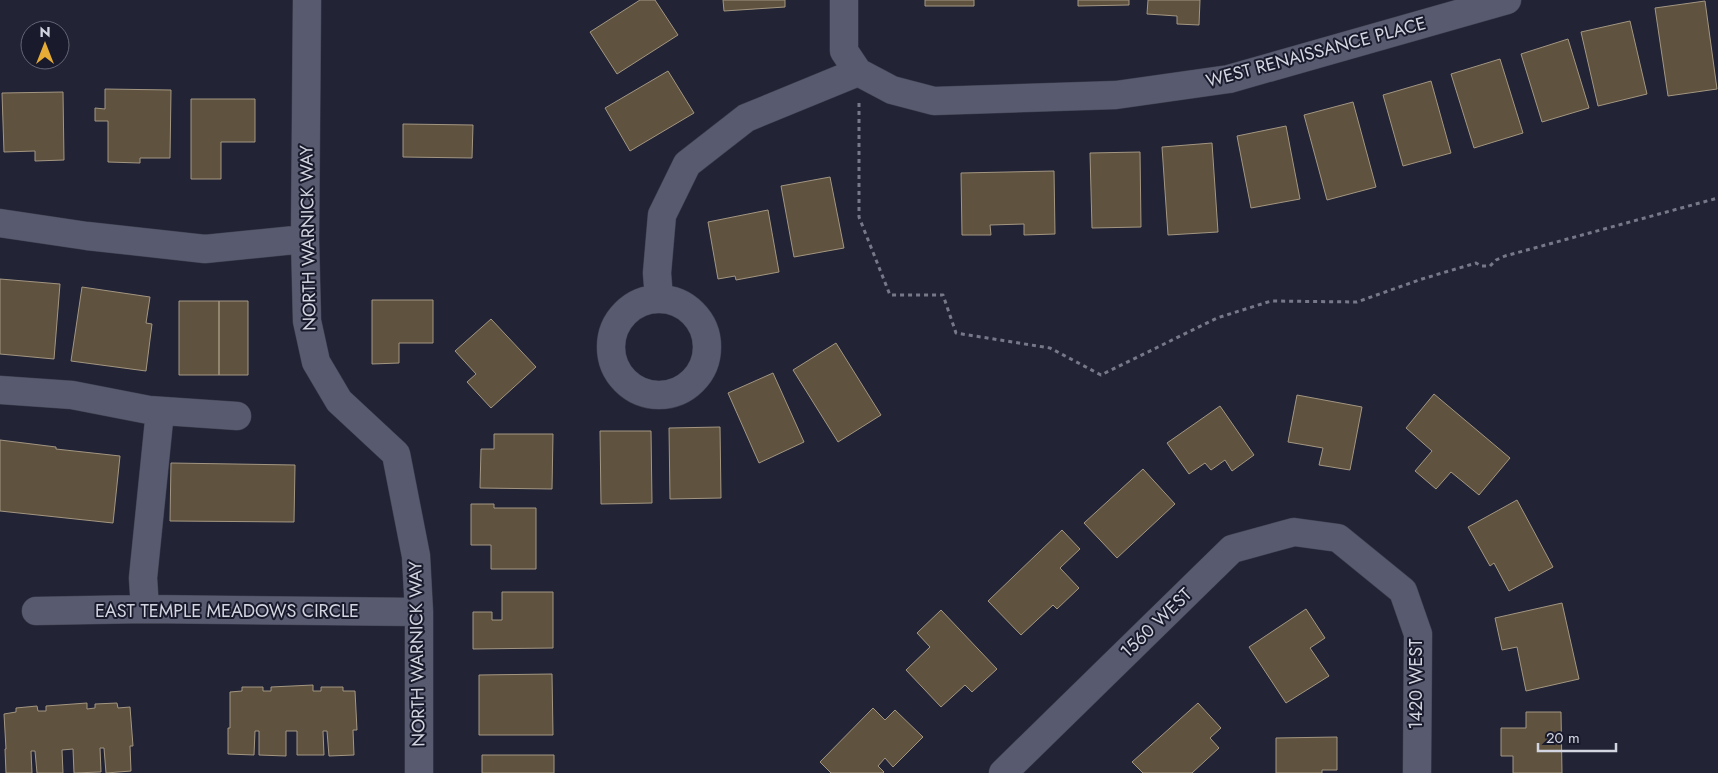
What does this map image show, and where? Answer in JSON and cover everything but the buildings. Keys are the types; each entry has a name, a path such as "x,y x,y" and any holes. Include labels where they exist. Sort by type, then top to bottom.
{"street":[{"name":"NORTH WARNICK WAY","path":"307,0 305,239 307,321 316,362 339,401 396,454 416,556 419,612 419,773"},
{"path":"659,299 657,273 662,214 687,164 746,118 858,72 844,51 844,0"},
{"name":"WEST RENAISSANCE PLACE","path":"858,72 892,90 934,101 1116,95 1229,79 1507,0"},
{"path":"0,223 87,236 205,249 305,239"},
{"path":"0,390 72,395 160,411 237,416"},
{"path":"145,609 143,578 160,411"},
{"name":"1560 WEST","path":"1003,773 1232,549 1294,532 1338,538"},
{"name":"1420 WEST","path":"1338,538 1403,591 1418,634 1417,773"},
{"name":"EAST TEMPLE MEADOWS CIRCLE","path":"36,611 145,609 419,612"}],"path":[{"path":"858,72 859,217 890,295 943,295 956,333 1050,348 1101,375 1217,318 1271,301 1357,302 1422,279 1476,263 1481,266 1490,266 1496,260 1506,256 1718,198"}]}
